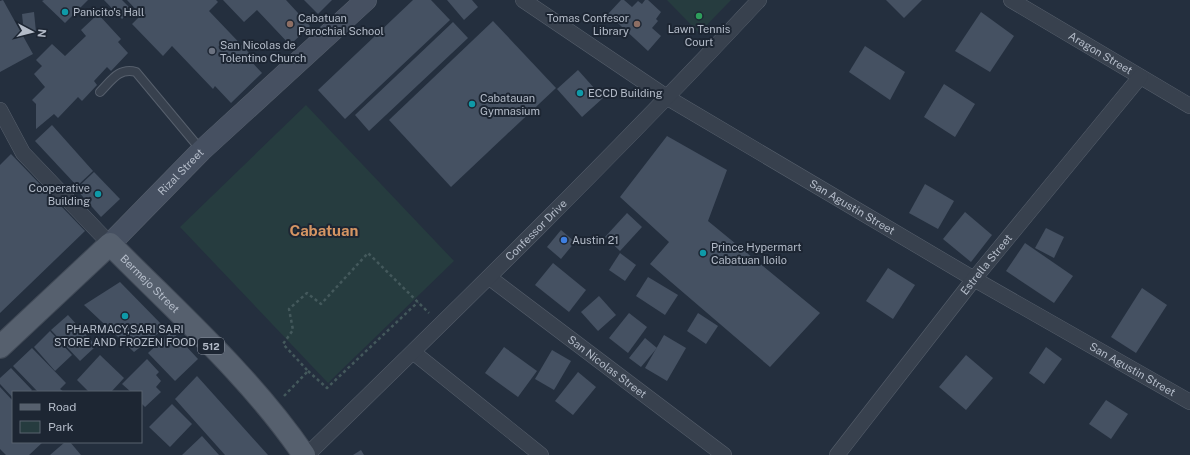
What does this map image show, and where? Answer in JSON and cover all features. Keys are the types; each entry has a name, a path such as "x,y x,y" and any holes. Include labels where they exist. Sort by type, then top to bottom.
{"main road":[{"name":"Rizal Street","path":"0,348 110,244 201,151 366,0"},
{"name":"Bermejo Street","path":"110,244 240,375 270,410 304,455"}],"street":[{"name":"San Agustin Street","path":"523,0 668,98 974,278 1190,402"},
{"name":"Aragon Street","path":"1011,0 1190,106"},
{"name":"Confessor Drive","path":"307,455 490,278 668,98 751,3"},
{"name":"Estrella Street","path":"837,455 974,278 1140,77"},
{"name":"Bermejo Street","path":"0,110 23,154 110,244"},
{"name":"San Nicolas Street","path":"490,278 724,455"},
{"path":"413,352 541,455"}],"lane":[{"path":"100,92 120,72 128,70 136,72 201,151"}],"path":[{"path":"418,302 327,388 308,372 283,344 293,330 288,309 307,293 321,304 368,253 441,324"},
{"path":"270,410 308,372"}],"green space":[{"name":"Lawn Tennis Court","path":"667,0 731,0 699,33"},
{"path":"306,105 454,261 328,383 180,227"}],"building":[{"path":"3,0 33,54 0,72 0,1"},
{"name":"Panicito's Hall","path":"88,0 65,23 42,1"},
{"path":"104,0 122,0 132,10 122,19"},
{"name":"San Nicolas de Tolentino Church","path":"127,0 216,0 218,2 209,11 251,55 248,58 262,73 231,103 215,86 213,89 172,46 163,56 132,24 141,15"},
{"name":"Cabatuan Parochial School","path":"223,0 286,0 310,26 290,45 257,10 244,22"},
{"path":"304,0 332,0 318,14"},
{"path":"413,0 431,0 450,20 345,119 318,90"},
{"path":"447,0 472,0 478,7 464,20"},
{"name":"Tomas Confesor Library","path":"621,0 624,0 632,7 638,1 642,4 645,0 648,0 661,12 656,19 658,21 652,28 661,36 648,51 608,14"},
{"path":"886,0 922,0 904,18"},
{"path":"34,12 36,32 24,34 22,14"},
{"path":"981,12 1014,36 990,72 955,51"},
{"path":"98,14 121,39 118,42 128,53 111,71 107,67 94,81 97,85 82,101 78,97 58,118 54,114 36,129 36,104 32,100 45,87 34,74 42,66 36,60 52,44 65,56 86,36 81,30"},
{"name":"Cabatauan Gymnasium","path":"493,21 556,88 451,187 389,120"},
{"path":"453,22 468,38 369,131 355,115"},
{"path":"865,46 905,72 890,100 849,72"},
{"name":"ECCD Building","path":"578,70 603,98 582,117 557,89"},
{"path":"944,84 975,104 955,137 924,117"},
{"path":"52,125 93,171 77,186 35,141"},
{"name":"Prince Hypermart Cabatuan Iloilo","path":"667,136 727,170 708,221 820,313 770,367 650,264 669,242 620,197"},
{"path":"11,154 85,231 0,313 0,165"},
{"name":"Cooperative Building","path":"94,172 120,199 101,217 76,189"},
{"path":"925,184 954,201 938,229 909,213"},
{"path":"965,212 992,235 971,262 943,239"},
{"path":"627,213 642,227 620,251 605,237"},
{"path":"1046,228 1064,237 1054,258 1035,248"},
{"path":"561,230 575,242 561,259 547,247"},
{"path":"1025,243 1073,276 1054,303 1006,271"},
{"path":"620,253 636,265 625,281 609,270"},
{"path":"553,263 586,290 569,312 535,285"},
{"path":"888,268 915,285 893,319 866,301"},
{"path":"648,277 678,295 665,315 636,296"},
{"name":"PHARMACY,SARI SARI STORE AND FROZEN FOOD","path":"120,282 165,328 134,352 84,305"},
{"path":"1142,288 1167,305 1136,353 1111,337"},
{"path":"599,296 616,315 598,331 581,312"},
{"path":"629,313 647,327 628,353 609,338"},
{"path":"698,313 718,326 706,344 687,331"},
{"path":"68,315 96,346 80,361 51,330"},
{"path":"50,331 72,355 55,371 34,347"},
{"path":"172,331 198,359 175,381 148,353"},
{"path":"664,335 686,348 667,381 645,368"},
{"path":"645,338 657,348 641,367 629,358"},
{"path":"504,347 537,371 518,397 485,373"},
{"path":"1046,347 1062,359 1044,384 1029,373"},
{"path":"32,348 66,383 60,389 63,391 37,391 13,366"},
{"path":"552,350 571,361 554,390 535,379"},
{"path":"100,355 124,378 112,391 88,391 77,380"},
{"path":"966,355 993,378 966,410 939,387"},
{"path":"147,359 159,372 156,375 161,381 156,387 161,392 145,407 142,404 142,391 130,391 122,384"},
{"path":"11,368 32,390 12,391 12,397 0,384 0,378"},
{"path":"578,372 596,387 573,415 555,401"},
{"path":"197,376 268,455 225,455 175,399"},
{"path":"0,387 12,400 12,443 42,443 29,455 6,455 0,449"},
{"path":"1106,400 1128,414 1111,439 1089,424"},
{"path":"172,404 192,424 170,447 149,427"},
{"path":"202,436 219,455 182,455"},
{"path":"64,443 71,443 81,455 50,455"},
{"path":"361,450 364,455 353,455"}],"place":[{"name":"Panicito's Hall","path":"65,12"},
{"name":"Lawn Tennis Court","path":"699,16"},
{"name":"Cabatuan Parochial School","path":"290,24"},
{"name":"Tomas Confesor Library","path":"637,24"},
{"name":"San Nicolas de Tolentino Church","path":"212,51"},
{"name":"ECCD Building","path":"580,93"},
{"name":"Cabatauan Gymnasium","path":"472,104"},
{"name":"Cooperative Building","path":"98,194"},
{"name":"Austin 21","path":"564,240"},
{"name":"Prince Hypermart Cabatuan Iloilo","path":"703,253"},
{"name":"PHARMACY,SARI SARI STORE AND FROZEN FOOD","path":"125,316"}],"district":[{"name":"Cabatuan","path":"324,230"}]}
